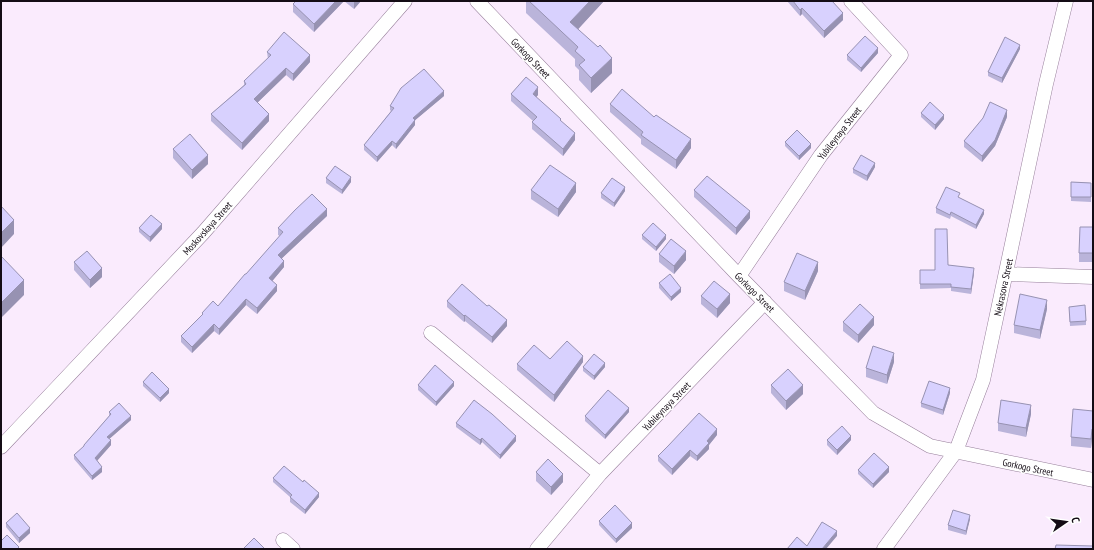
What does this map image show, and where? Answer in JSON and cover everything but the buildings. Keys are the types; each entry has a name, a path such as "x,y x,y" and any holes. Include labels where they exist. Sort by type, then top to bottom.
{"street":[{"name":"Moskovskaya Street","path":"1,447 203,233 405,1"},
{"name":"Gorkogo Street","path":"477,1 739,276 873,413 930,446 1093,480"},
{"name":"Yubileynaya Street","path":"739,276 821,155 901,54 851,1"},
{"name":"Nekrasova Street","path":"884,549 956,451 983,380 1046,84 1066,1"},
{"path":"1006,274 1093,277"},
{"name":"Yubileynaya Street","path":"536,549 600,474 765,302"},
{"path":"431,333 600,474"}]}
